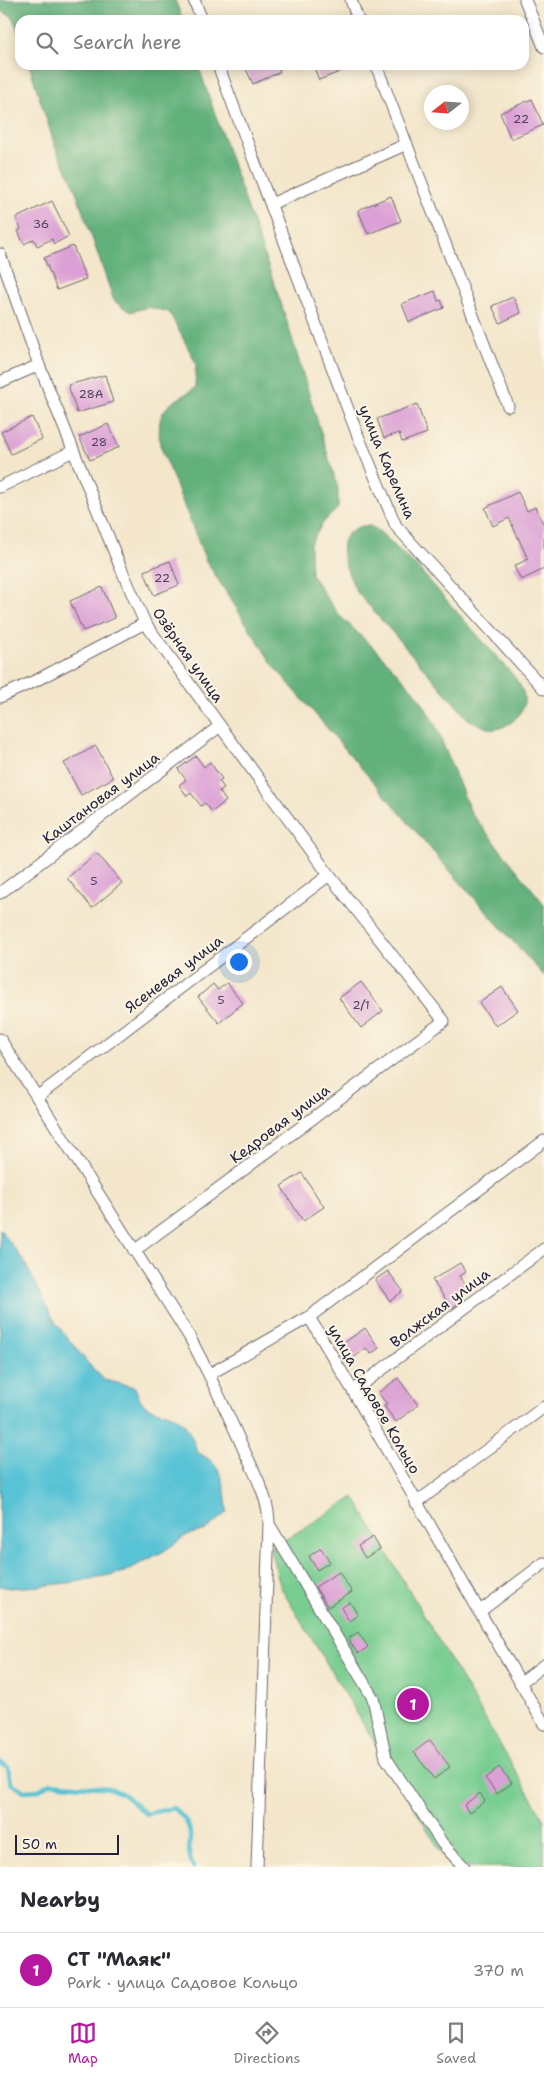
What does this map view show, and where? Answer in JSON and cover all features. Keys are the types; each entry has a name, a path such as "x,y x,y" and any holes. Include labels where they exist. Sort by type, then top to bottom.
{"street":[{"path":"194,0 200,15"},
{"path":"351,0 356,15"},
{"path":"526,0 544,47"},
{"name":"улица Карелина","path":"220,70 358,436 396,526 542,683"},
{"path":"378,70 508,406"},
{"path":"270,204 407,144"},
{"name":"Озёрная улица","path":"0,254 39,365 120,566 145,622 329,875 444,1021"},
{"path":"0,382 39,365"},
{"path":"0,487 73,451"},
{"path":"0,697 35,681 145,622"},
{"name":"Каштановая улица","path":"0,893 220,726"},
{"name":"Ясеневая улица","path":"37,1097 329,875"},
{"name":"Кедровая улица","path":"134,1250 444,1021"},
{"path":"0,1039 189,1336 210,1374 261,1488 269,1514 269,1524 258,1867"},
{"name":"улица Садовое Кольцо","path":"544,1141 309,1317 354,1391 416,1503 544,1724"},
{"name":"Волжская улица","path":"354,1391 544,1249"},
{"path":"210,1374 309,1317"},
{"path":"416,1503 544,1407"},
{"path":"269,1524 373,1698 386,1758 442,1844 464,1867"},
{"path":"479,1612 544,1563"},
{"path":"520,1683 544,1665"}],"green space":[{"path":"0,0 175,0 181,15 15,15 15,24 12,16 0,11"},
{"path":"31,70 200,70 283,309 338,488 338,508 323,523 310,544 311,574 339,615 377,651 417,694 435,724 471,813 544,904 544,976 442,862 273,665 206,561 160,445 159,432 165,409 195,388 196,363 169,312 148,307 130,312 114,301 72,180 56,149"},
{"path":"368,525 379,531 418,568 513,675 522,688 524,699 523,708 511,722 501,728 490,729 468,719 356,591 346,567 342,550 343,542 353,530"},
{"path":"354,1497 544,1819 544,1867 450,1867 281,1588 270,1549"}],"water":[{"path":"0,1229 24,1261 55,1322 87,1362 104,1380 135,1387 138,1396 146,1406 174,1416 183,1422 189,1431 197,1452 213,1463 218,1470 224,1485 227,1512 206,1530 187,1535 164,1551 124,1572 75,1582 40,1586 9,1588 0,1586"}],"building":[{"path":"246,70 279,70 280,72 253,84"},
{"path":"315,70 342,70 342,71 319,80"},
{"path":"532,99 543,125 511,139 500,113"},
{"path":"391,196 401,221 368,234 358,210"},
{"path":"52,201 69,236 54,244 52,239 37,246 34,239 24,244 18,231 21,229 16,218"},
{"path":"73,246 86,279 57,290 44,258"},
{"path":"435,291 438,301 441,300 444,308 409,322 402,304"},
{"path":"513,297 521,313 500,323 492,306"},
{"path":"105,375 113,402 77,413 68,385"},
{"path":"417,404 427,433 402,442 399,433 384,438 377,419"},
{"path":"32,417 42,439 11,454 1,432"},
{"path":"108,424 119,447 90,460 79,437"},
{"path":"518,492 527,511 535,507 544,525 544,569 521,580 514,566 528,559 509,518 493,526 485,508"},
{"path":"170,561 179,585 154,595 144,571"},
{"path":"102,587 115,618 83,631 70,601"},
{"path":"96,746 113,778 81,795 64,763"},
{"path":"196,756 204,767 210,762 222,779 219,781 224,788 219,791 226,801 212,812 205,803 201,806 191,793 187,796 179,785 186,780 178,769"},
{"path":"97,853 122,883 92,908 67,878"},
{"path":"361,982 383,1011 361,1028 339,998"},
{"path":"227,983 243,1003 219,1023 198,997 213,984 218,990"},
{"path":"502,987 518,1010 496,1026 479,1003"},
{"path":"302,1173 324,1207 303,1221 281,1186"},
{"path":"460,1263 466,1272 460,1276 466,1285 457,1292 463,1300 452,1308 432,1280"},
{"path":"388,1271 403,1291 390,1301 375,1280"},
{"path":"365,1328 379,1348 371,1354 366,1348 352,1359 341,1345"},
{"path":"398,1378 418,1405 396,1422 384,1406 387,1404 378,1393"},
{"path":"373,1537 380,1549 365,1558 358,1546"},
{"path":"321,1548 330,1562 317,1570 309,1556"},
{"path":"339,1572 352,1592 328,1607 315,1587"},
{"path":"350,1602 358,1615 349,1621 341,1608"},
{"path":"358,1632 368,1647 358,1654 348,1639"},
{"path":"430,1740 450,1767 434,1779 414,1752"},
{"path":"499,1767 512,1783 497,1794 485,1778"},
{"path":"480,1793 485,1801 469,1813 464,1805"}],"waterway":[{"path":"0,1762 8,1767 11,1783 24,1791 39,1790 51,1783 109,1788 123,1794 146,1814 173,1808 188,1824 190,1831 189,1850 193,1867"}],"place":[{"name":"СТ \"Маяк\"","path":"413,1704"}]}
